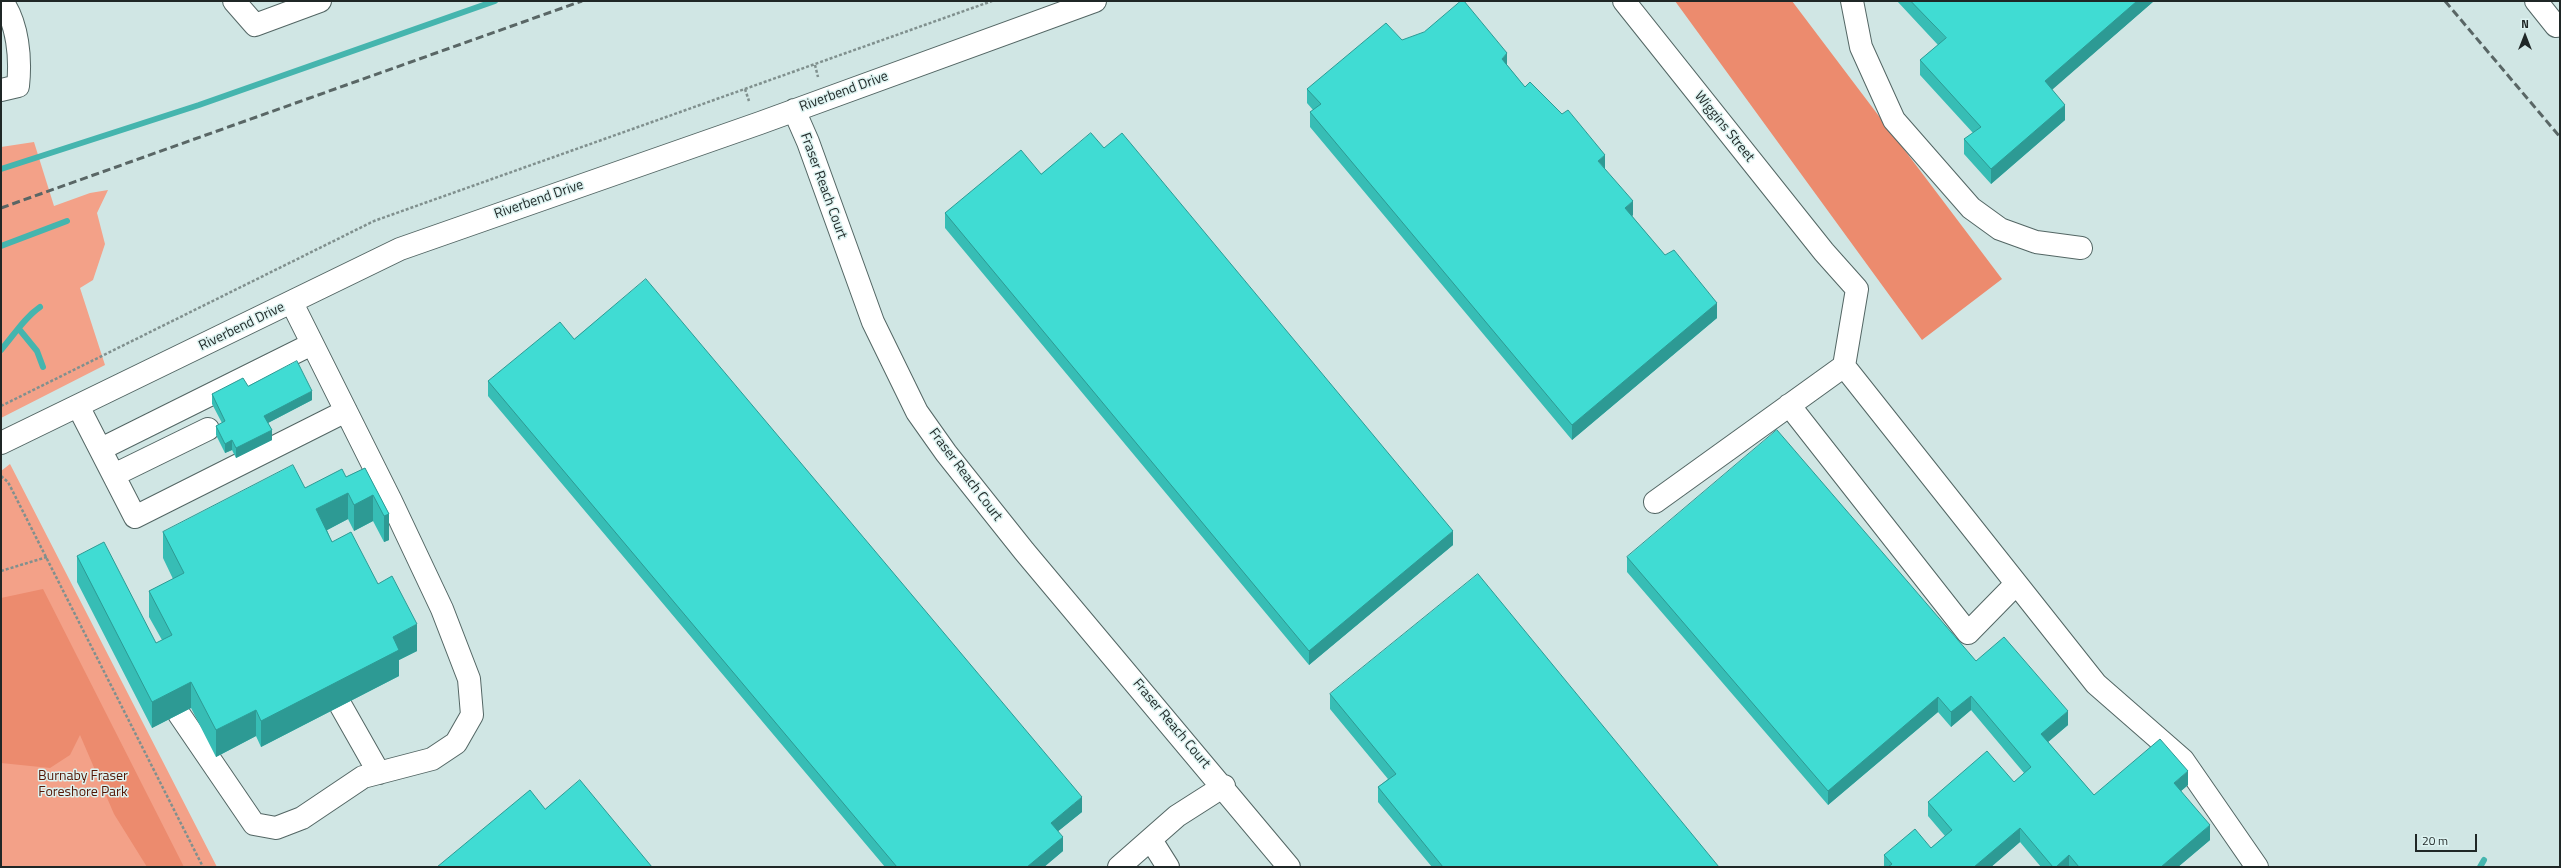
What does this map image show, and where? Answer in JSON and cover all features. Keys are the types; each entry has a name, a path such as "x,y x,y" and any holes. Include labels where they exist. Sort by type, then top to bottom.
{"street":[{"path":"1,90 18,86 20,65 11,14 2,1"},
{"path":"234,1 255,25 320,1"},
{"name":"Riverbend Drive","path":"1,443 292,303 400,249 794,110 1095,1"},
{"name":"Wiggins Street","path":"1624,1 1824,252 1856,289 1844,366"},
{"path":"1852,1 1861,47 1894,120 1971,208 2000,229 2036,242 2081,248"},
{"path":"2536,1 2556,26 2560,23"},
{"name":"Fraser Reach Court","path":"794,110 808,142 873,322 917,412 946,453 1024,551 1224,786 1280,864"},
{"path":"179,714 254,824 276,828 302,818 363,777 432,759 456,743 472,715 469,679 442,609 392,500 292,303"},
{"path":"101,449 312,344"},
{"path":"1655,502 1844,366 2096,684 2183,760 2257,867"},
{"path":"1789,405 1968,632 2016,584"},
{"path":"78,406 135,517 346,411"},
{"path":"114,475 208,429"},
{"path":"341,706 379,773"},
{"path":"1119,867 1177,816 1224,786"},
{"path":"1151,840 1168,867"}],"path":[{"path":"1,406 374,221 992,1"},
{"path":"815,65 818,76"},
{"path":"745,89 749,101"},
{"path":"1,476 8,482 47,557 203,867"},
{"path":"1,571 47,557"}],"green space":[{"path":"34,142 54,206 90,193 108,190 97,213 105,244 93,280 80,288 105,365 1,418 1,147"},
{"name":"Burnaby Fraser Foreshore Park","path":"10,464 217,867 1,867 1,471"}],"shaded area":[{"path":"1675,1 1792,1 2002,279 1922,340"},
{"path":"43,589 184,867 147,867 114,814 80,735 70,755 50,768 1,763 1,598"}],"building":[{"path":"1461,1 1464,1 1507,53 1502,59 1525,87 1530,82 1562,114 1568,110 1605,155 1598,161 1633,201 1625,208 1665,255 1674,250 1717,303 1572,425 1310,112 1321,104 1307,89 1386,23 1402,40 1424,32"},
{"path":"1911,1 2137,1 2045,81 2065,105 1991,169 1964,139 1981,127 1920,60 1946,38"},
{"path":"1091,133 1104,148 1122,133 1453,531 1309,651 945,213 1021,150 1041,174"},
{"path":"646,279 1082,797 1051,823 1063,837 1027,867 897,867 488,381 560,322 574,339"},
{"path":"297,361 312,391 264,416 272,430 236,448 232,440 225,444 216,426 225,421 212,394 243,378 248,386"},
{"path":"1777,430 1976,661 2004,637 2068,711 2041,734 2094,795 2160,739 2188,771 2174,783 2210,825 2161,867 2079,867 2069,855 2056,867 2053,867 2020,828 1974,867 1888,867 1892,864 1884,855 1915,829 1931,848 1952,830 1928,802 1987,751 2014,782 2031,767 1971,696 1951,712 1938,697 1828,791 1627,557"},
{"path":"293,465 305,488 342,469 346,477 365,468 389,514 384,516 373,495 354,505 348,493 316,509 332,542 351,532 378,584 392,576 417,624 393,637 399,650 261,721 256,710 216,730 191,682 152,702 77,556 104,542 156,643 172,635 149,591 184,573 163,532"},
{"path":"1478,574 1719,867 1443,867 1378,787 1396,774 1330,694"},
{"path":"580,780 652,867 437,867 530,790 545,809"}],"waterway":[{"path":"1,169 199,105 495,1"},
{"path":"1,246 67,221"},
{"path":"1,350 24,321 40,307"},
{"path":"19,329 37,351 43,367"},
{"path":"2480,867 2484,860"}],"railway":[{"path":"1,208 582,1"},
{"path":"2445,1 2560,137"}]}
